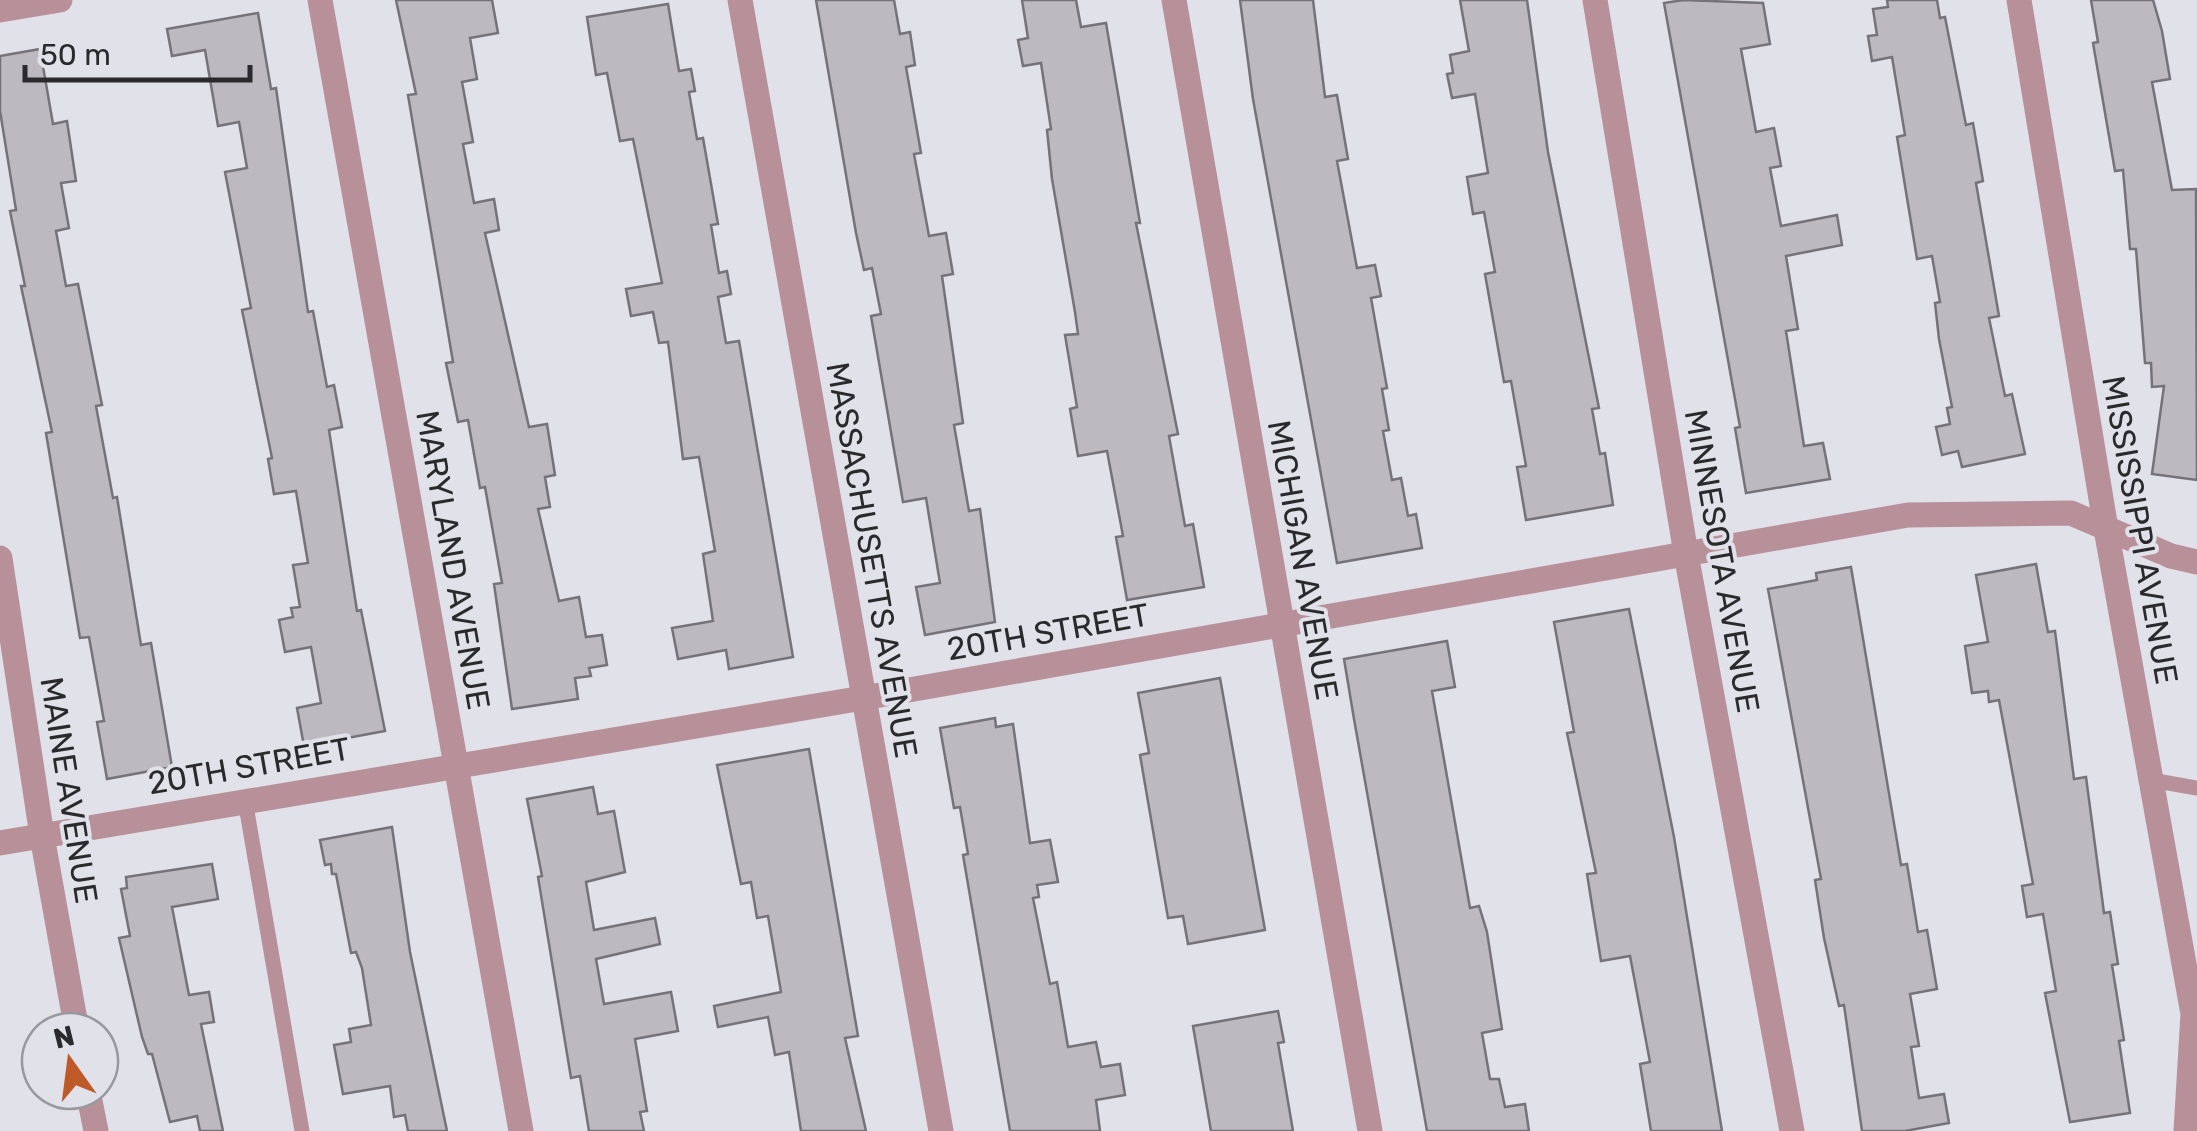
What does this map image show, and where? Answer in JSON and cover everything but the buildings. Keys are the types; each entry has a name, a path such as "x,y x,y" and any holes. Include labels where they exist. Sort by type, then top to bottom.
{"street":[{"path":"0,10 60,0"},
{"name":"MARYLAND AVENUE","path":"320,0 522,1131"},
{"name":"MASSACHUSETTS AVENUE","path":"740,0 940,1131"},
{"name":"MICHIGAN AVENUE","path":"1174,0 1370,1131"},
{"name":"MINNESOTA AVENUE","path":"1595,0 1686,554 1792,1131"},
{"name":"MISSISSIPPI AVENUE","path":"2018,0 2106,529 2193,1014 2186,1131"},
{"name":"20TH STREET","path":"0,843 457,763 863,698 1908,515 2071,512 2197,562"},
{"name":"MAINE AVENUE","path":"0,558 42,836 74,1011"}],"lane":[{"path":"2152,780 2197,788"},
{"path":"245,800 302,1131"}]}
